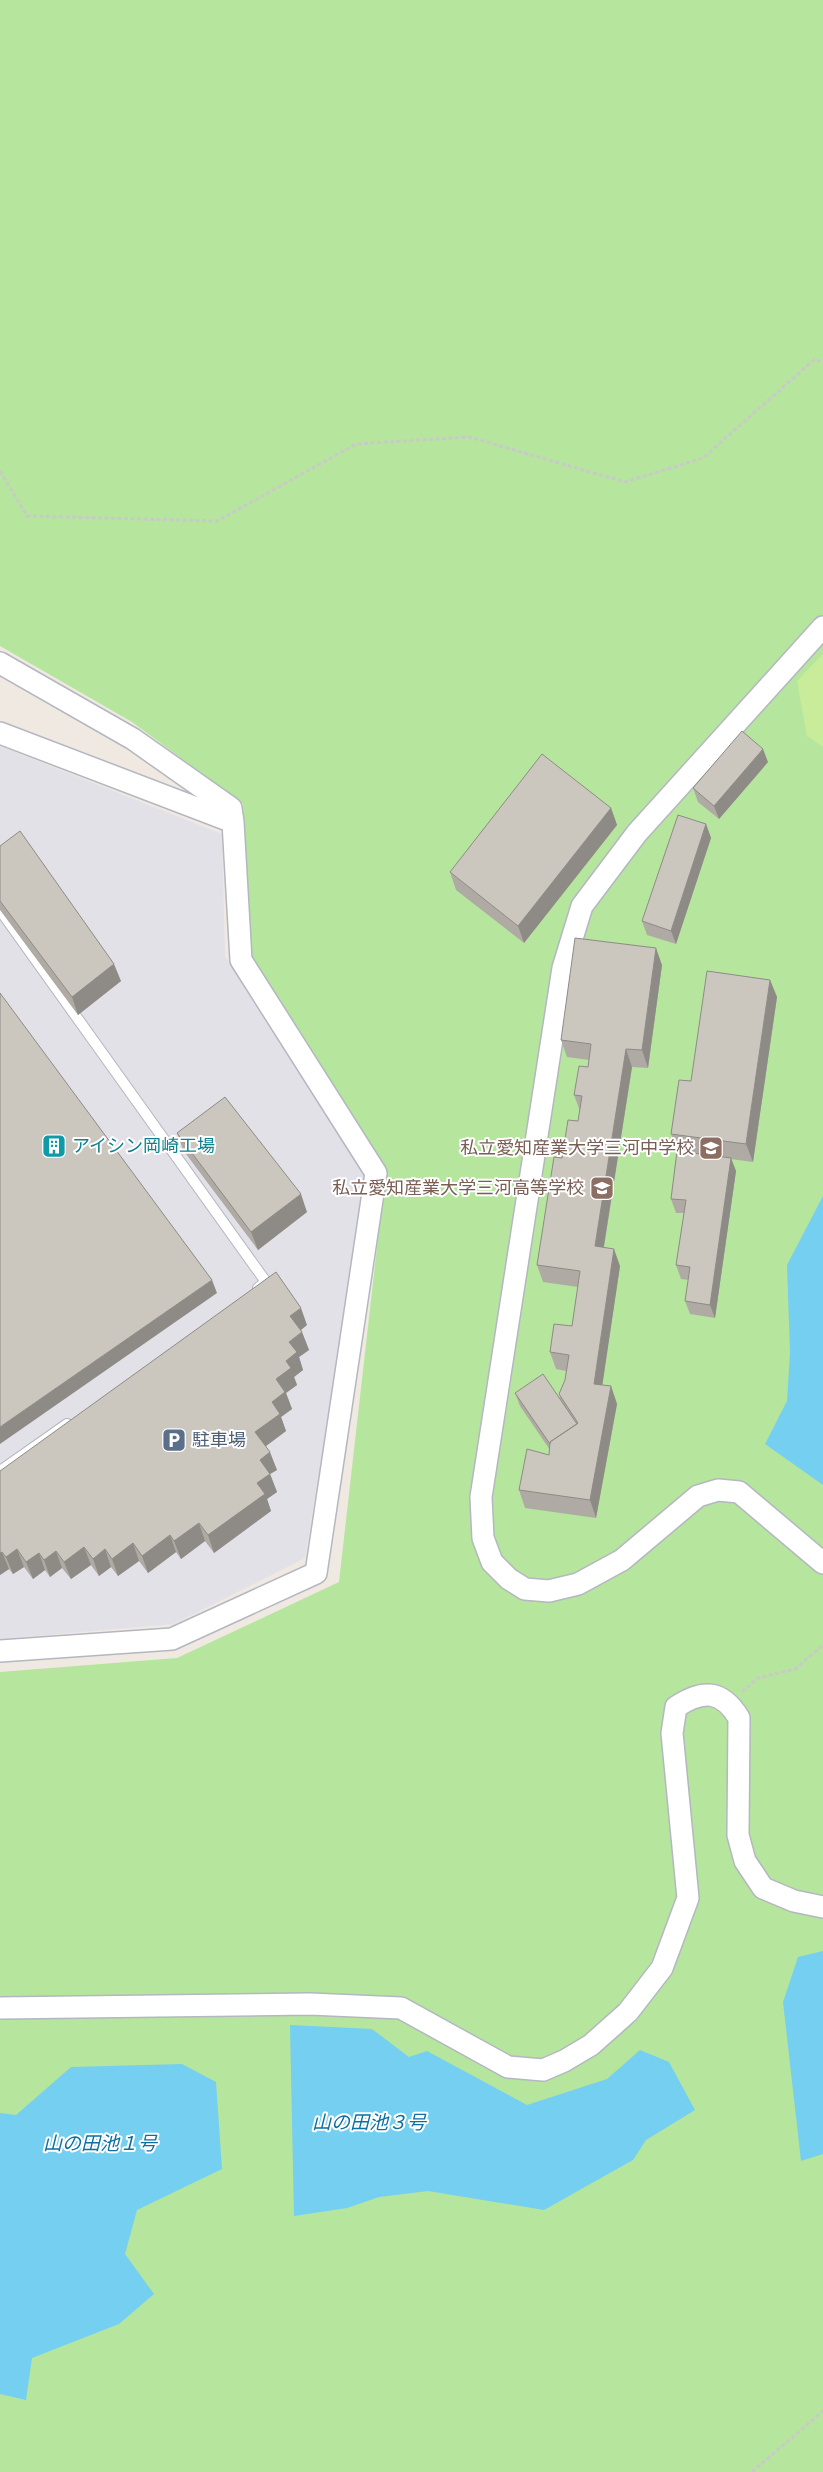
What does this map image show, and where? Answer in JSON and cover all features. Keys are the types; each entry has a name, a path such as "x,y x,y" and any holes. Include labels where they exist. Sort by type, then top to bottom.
{"street":[{"path":"823,626 637,833 582,906 563,968 481,1497 482,1538 492,1562 509,1579 525,1589 549,1591 578,1584 622,1560 698,1496 718,1490 739,1492 823,1563"},
{"path":"0,663 133,740 231,808 241,960 376,1173 316,1573 172,1639 0,1651"},
{"path":"0,733 233,822"},
{"path":"0,2008 310,2004 401,2008 508,2067 543,2070 564,2061 591,2045 628,2012 662,1968 688,1898 672,1733 676,1707 692,1696 714,1695 730,1703 739,1718 738,1834 746,1861 763,1888 794,1901 823,1907"}],"lane":[{"path":"0,910 266,1282 250,1294"},
{"path":"0,1471 73,1419"}],"path":[{"path":"0,470 27,516 216,522 356,444 469,437 625,482 703,458 815,359 823,364"},
{"path":"730,1703 758,1678 795,1669 823,1645"},
{"path":"752,2472 823,2411"}],"shaded area":[{"path":"0,746 222,834 225,956 367,1176 305,1558 174,1624 0,1639"}],"green space":[{"path":"0,0 823,0 823,2472 0,2472 0,1672 177,1658 339,1582 386,1168 252,968 243,804 132,722 0,646"},
{"path":"823,654 823,747 807,736 797,681"}],"water":[{"path":"823,1196 823,1485 765,1444 787,1401 790,1353 787,1265"},
{"path":"823,1951 823,2154 801,2161 783,2002 798,1957"},
{"name":"山の田池３号","path":"290,2025 372,2029 409,2057 427,2051 527,2105 607,2079 640,2050 669,2062 695,2110 646,2140 633,2160 544,2210 428,2191 379,2197 347,2208 294,2216"},
{"name":"山の田池１号","path":"182,2064 216,2082 222,2169 137,2210 125,2254 154,2294 119,2324 32,2358 26,2400 0,2394 0,2113 16,2115 71,2067"}],"building":[{"path":"742,731 763,749 714,806 693,788"},
{"path":"542,754 611,808 518,926 450,872"},
{"path":"678,815 706,824 671,931 642,921"},
{"path":"20,831 114,964 72,997 0,901 0,846"},
{"path":"575,938 656,948 642,1050 626,1049 595,1246 614,1249 594,1384 611,1386 590,1500 519,1490 527,1449 549,1455 550,1442 578,1423 559,1394 565,1380 569,1355 550,1352 554,1324 572,1326 580,1271 537,1265 554,1157 562,1158 568,1120 578,1121 582,1096 574,1095 579,1066 588,1067 591,1044 561,1040"},
{"path":"707,971 770,980 746,1144 671,1134 679,1080 691,1081"},
{"name":"アイシン岡崎工場","path":"0,993 212,1280 0,1427"},
{"path":"225,1097 301,1194 251,1232 177,1133"},
{"path":"677,1151 731,1158 710,1305 685,1301 690,1267 676,1265 686,1200 671,1199"},
{"name":"駐車場","path":"276,1272 301,1308 290,1316 302,1332 289,1342 297,1352 286,1361 291,1368 276,1379 285,1392 272,1402 280,1414 255,1432 270,1452 260,1460 270,1474 257,1483 265,1494 208,1535 199,1523 174,1541 170,1535 142,1556 133,1543 112,1559 105,1549 93,1559 84,1547 64,1562 56,1551 44,1560 39,1553 26,1562 17,1549 6,1557 2,1552 0,1553 0,1471"},
{"path":"543,1374 577,1424 550,1442 550,1444 515,1393"}],"place":[{"name":"アイシン岡崎工場","path":"54,1146"},
{"name":"私立愛知産業大学三河中学校","path":"711,1148"},
{"name":"私立愛知産業大学三河高等学校","path":"602,1188"},
{"name":"駐車場","path":"174,1440"}]}
